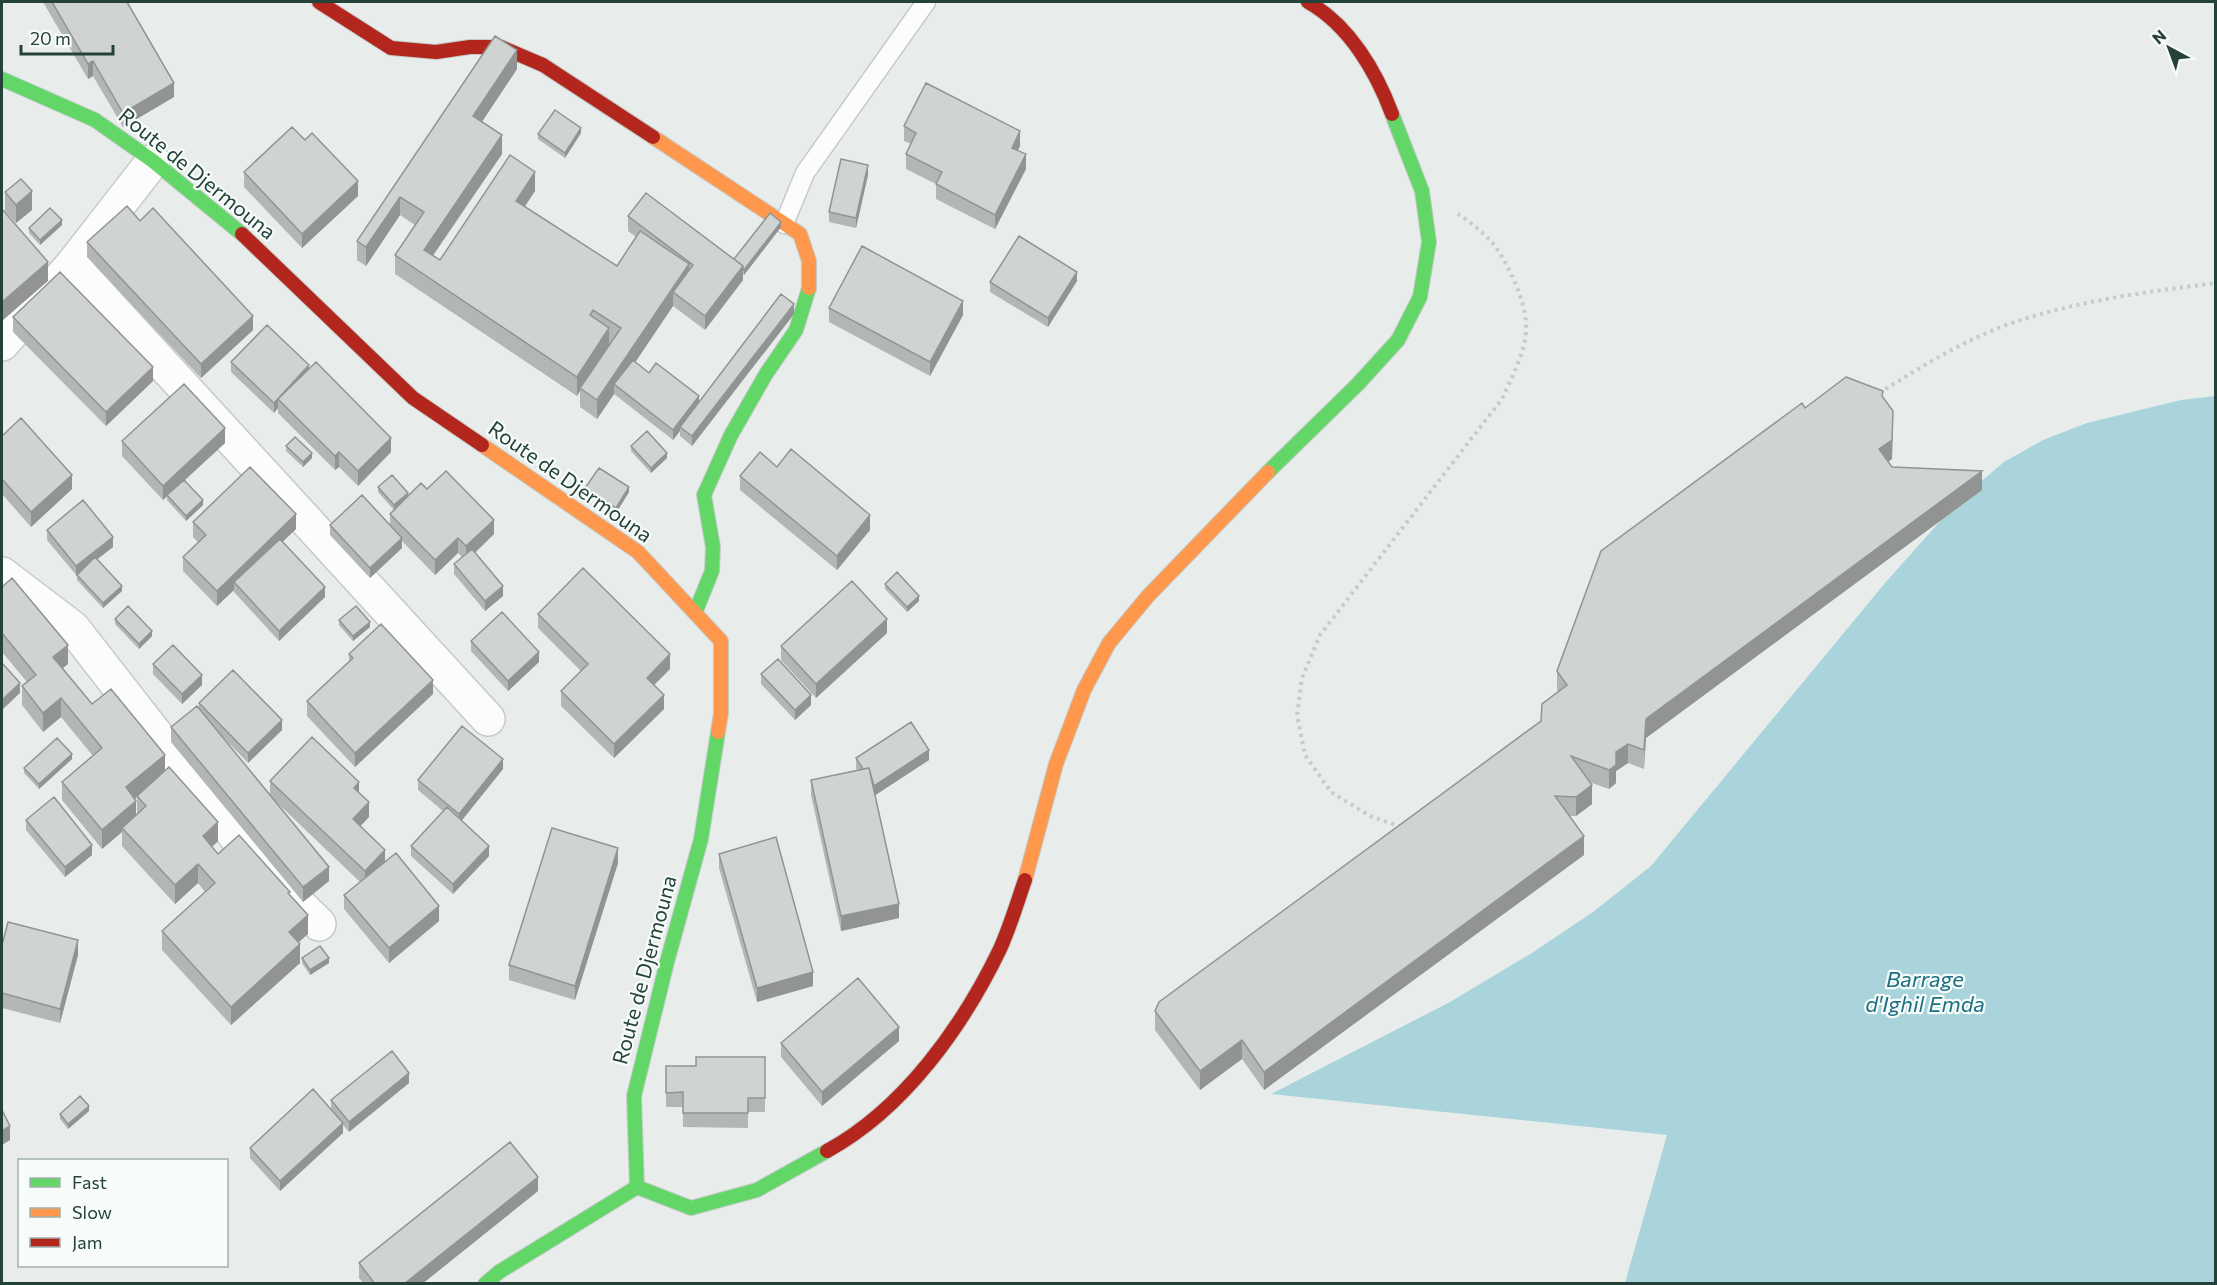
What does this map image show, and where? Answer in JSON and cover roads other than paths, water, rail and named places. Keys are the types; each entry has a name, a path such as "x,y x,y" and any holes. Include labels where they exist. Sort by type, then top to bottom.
{"street":[{"path":"319,2 390,48 436,52 470,46 501,47 543,65 800,234 809,261 809,293 796,330 766,374 730,435 704,495 713,547 712,571 695,613"},
{"path":"485,1284 499,1272 637,1187 691,1208 757,1190 841,1144 896,1100 953,1033 1000,948 1028,872 1056,764 1084,690 1109,643 1156,588 1276,464 1358,384 1398,340 1420,297 1430,242 1422,191 1387,100 1363,54 1326,12 1308,2"},
{"name":"Route de Djermouna","path":"2,79 95,120 153,161 245,236 413,398 638,552 721,641 721,713 702,839 667,962 634,1096 637,1187"},
{"path":"2,344 72,265 153,161"},
{"path":"72,265 488,719"},
{"path":"2,574 73,628 254,860 319,924"}],"lane":[{"path":"784,224 806,173 926,2"}],"water":[{"name":"Barrage d'Ighil Emda","path":"2215,396 2215,1283 1625,1283 1667,1135 1271,1094 1450,1002 1532,953 1593,912 1651,866 1885,583 1958,501 2004,462 2043,440 2087,423 2181,400"}]}
